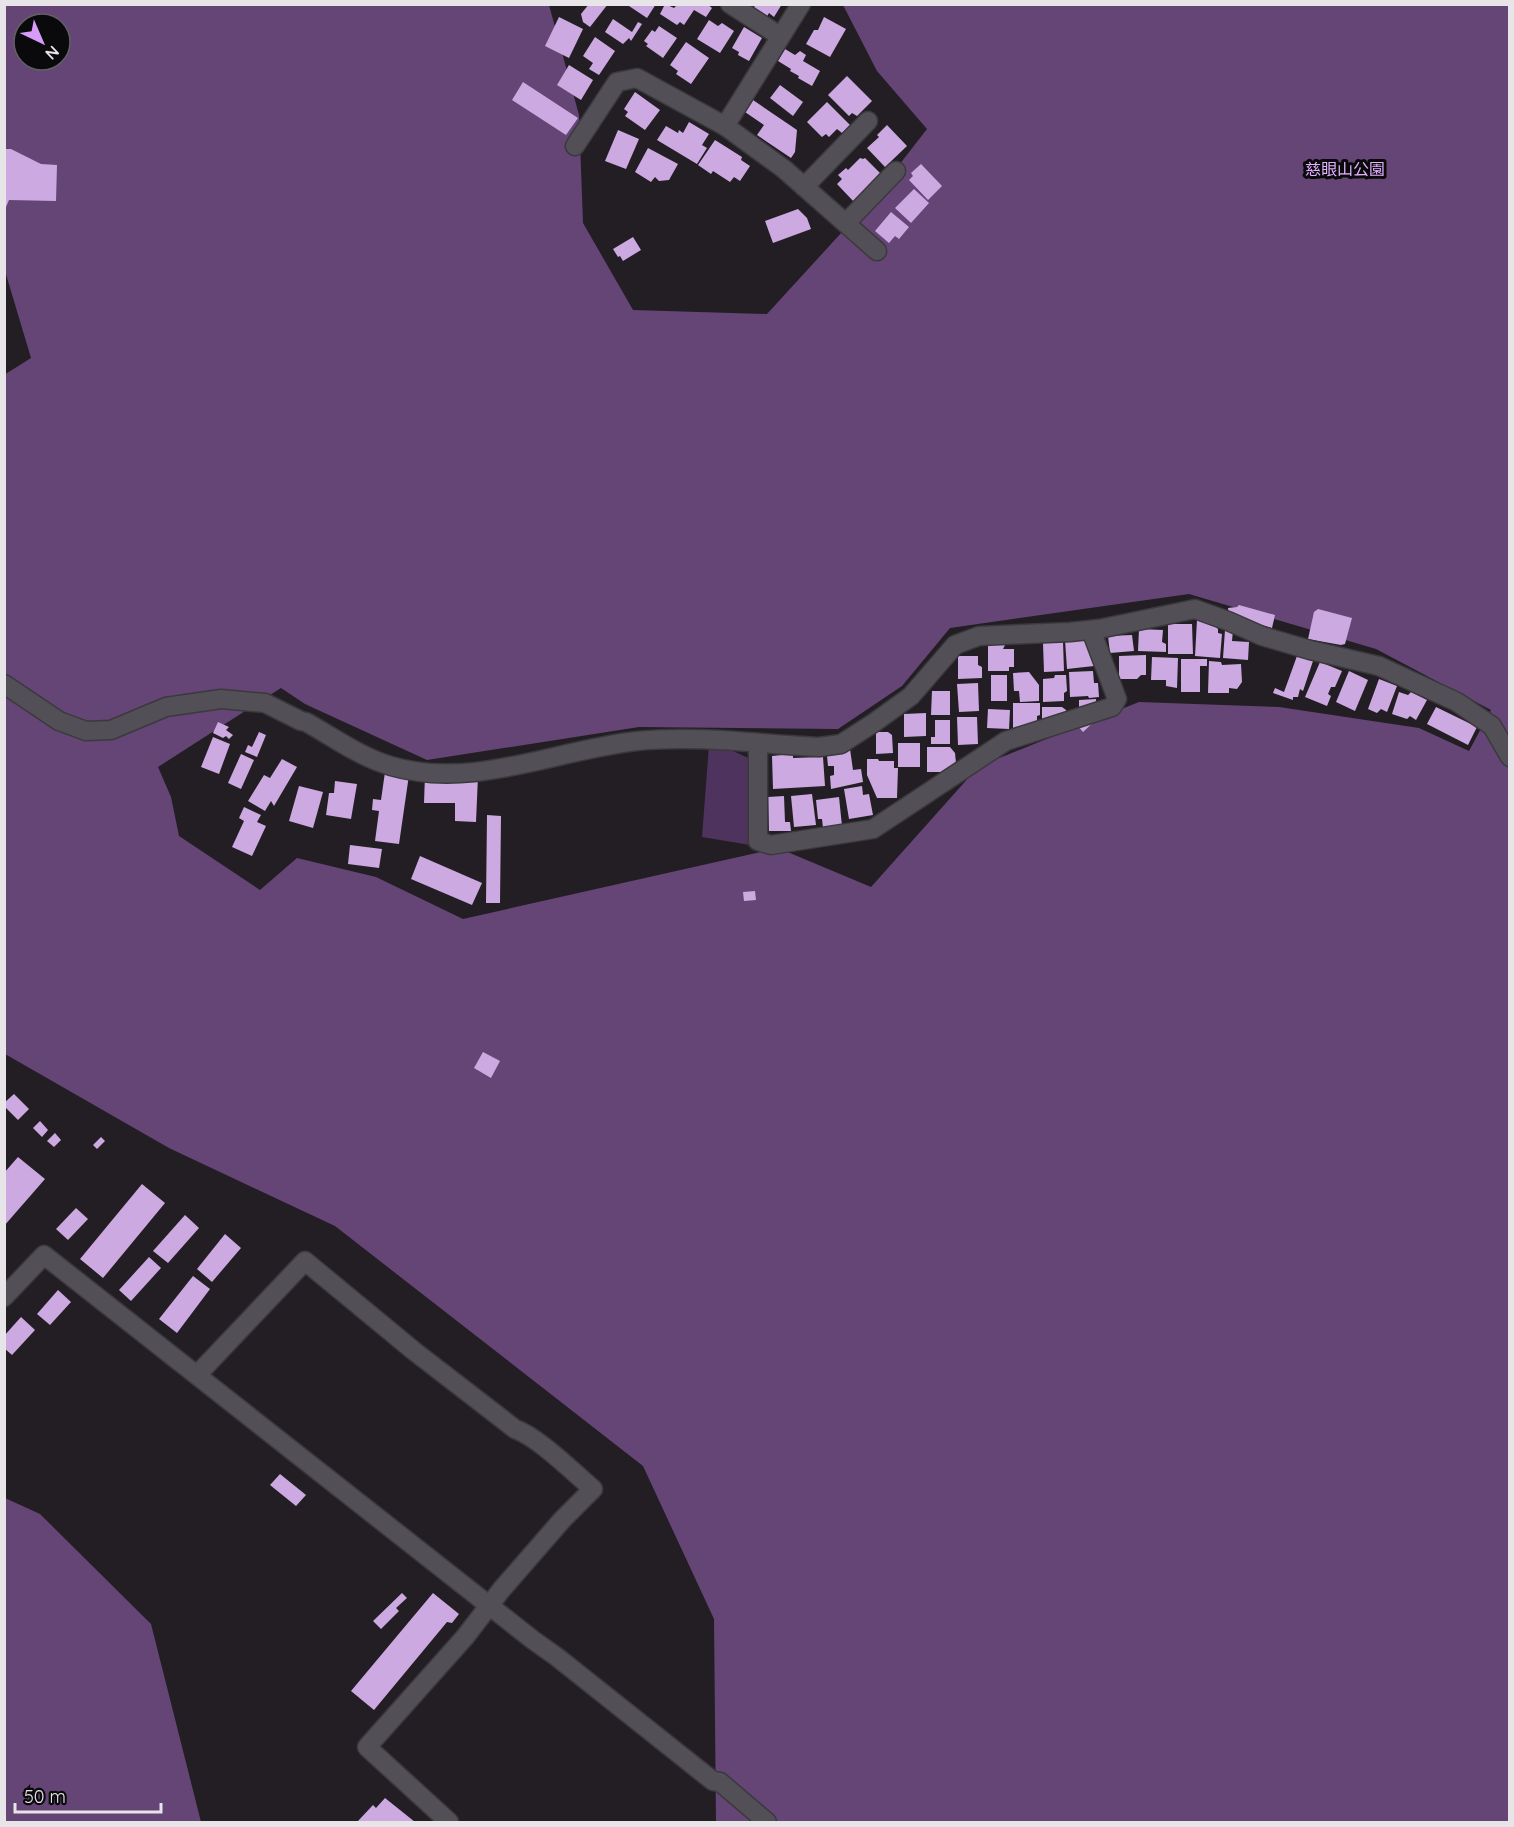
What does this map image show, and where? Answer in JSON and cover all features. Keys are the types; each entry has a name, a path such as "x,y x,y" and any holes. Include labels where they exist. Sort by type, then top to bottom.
{"street":[{"path":"730,4 780,36"},
{"path":"725,126 801,4"},
{"path":"575,146 617,82 637,78 725,126 784,169 877,251"},
{"path":"804,187 867,120"},
{"path":"846,224 896,171"},
{"path":"4,684 59,721 86,731 111,730 166,707 221,699 265,703 301,722 306,722 365,756 389,766 419,773 468,774 635,742 678,739 819,747 841,744 911,696 956,645 979,636 1091,630 1195,609 1262,636 1379,666 1457,702 1492,726 1509,757"},
{"path":"758,743 758,841 771,845 873,829 1006,741 1112,707 1117,699 1091,630"},
{"path":"4,1297 44,1255 713,1781 720,1782 767,1822"},
{"path":"197,1375 305,1261 414,1351 515,1429 523,1432 551,1453 593,1489 562,1520 489,1605 465,1637 368,1747 449,1822"}],"shaded area":[{"path":"709,745 733,751 759,763 756,846 702,837"}],"green space":[{"name":"慈眼山公園","path":"5,5 549,5 579,115 583,223 633,310 767,314 875,196 927,129 877,71 843,5 1509,5 1509,1822 716,1822 714,1619 643,1466 335,1226 169,1148 5,1054 4,375 31,358 5,271","holes":["1189,594 1376,649 1491,710 1469,751 1419,728 1279,707 1139,702 979,766 871,887 778,848 463,919 376,877 297,858 260,890 179,836 171,797 158,767 281,688 305,704 427,760 639,727 838,729 902,686 950,628"]},
{"path":"5,1498 40,1514 151,1624 201,1822 5,1822"}],"building":[{"path":"589,4 608,4 590,27 583,22 581,14"},
{"path":"626,4 656,4 647,18"},
{"path":"665,4 674,8 678,4 707,4 712,8 706,17 694,10 684,25 680,22 677,25 660,14"},
{"path":"752,4 782,4 774,17 769,13 766,18 752,9 755,7"},
{"path":"559,17 583,29 569,58 545,46"},
{"path":"824,17 846,29 830,57 806,44 814,30 818,30"},
{"path":"613,19 632,32 638,22 642,24 631,41 629,38 623,44 605,32"},
{"path":"709,20 718,26 722,23 734,31 720,53 697,39"},
{"path":"659,26 677,38 663,58 646,46 648,44 644,41 652,30 655,32"},
{"path":"744,27 762,38 749,61 738,55 739,52 732,48"},
{"path":"595,37 615,51 599,75 589,69 593,63 583,56"},
{"path":"686,42 709,58 691,84 676,74 678,71 670,65"},
{"path":"785,49 795,55 800,51 806,55 803,61 820,71 812,86 798,78 799,76 790,71 791,69 778,61"},
{"path":"569,65 593,80 581,100 557,85"},
{"path":"847,76 872,101 857,116 852,113 849,116 828,95"},
{"path":"523,82 578,118 566,135 512,100"},
{"path":"780,85 803,102 793,116 770,98"},
{"path":"635,92 660,110 645,130 625,116 628,112 624,109"},
{"path":"753,100 797,130 795,152 791,158 757,135 764,125 745,112"},
{"path":"827,102 850,125 842,133 837,129 829,137 826,134 822,137 807,122"},
{"path":"689,122 709,134 702,145 707,148 697,164 657,140 666,126 678,133 679,130 683,133"},
{"path":"887,125 907,146 885,167 867,148 879,137 877,135"},
{"path":"618,130 639,139 626,169 605,161"},
{"path":"715,140 742,157 741,160 750,166 740,181 734,177 730,182 713,171 711,174 698,165"},
{"path":"648,148 678,164 669,180 659,181 655,177 651,182 635,172"},
{"path":"4,149 11,149 41,164 57,165 56,201 9,200 4,207"},
{"path":"860,158 865,158 881,174 855,203 837,184 842,179 838,175 846,168 848,170"},
{"path":"921,164 942,186 928,200 909,180 913,176 911,173"},
{"path":"914,189 929,203 911,223 895,208"},
{"path":"798,209 807,218 811,229 773,243 765,221"},
{"path":"891,212 909,227 899,239 895,236 889,243 875,231"},
{"path":"633,237 641,250 623,261 613,249"},
{"path":"1239,605 1275,615 1272,628 1229,615 1228,608"},
{"path":"1318,609 1352,618 1345,644 1308,639 1314,612"},
{"path":"1197,620 1210,621 1218,629 1218,633 1222,634 1220,658 1195,656"},
{"path":"1168,624 1192,624 1193,654 1168,654"},
{"path":"1139,629 1163,630 1162,642 1166,644 1166,652 1138,651"},
{"path":"1225,630 1233,630 1232,641 1249,642 1248,660 1223,658"},
{"path":"1132,635 1134,651 1110,653 1108,636"},
{"path":"1088,638 1094,666 1067,669 1065,640"},
{"path":"1063,642 1064,671 1044,672 1043,643"},
{"path":"988,645 1005,645 1003,649 1014,649 1014,667 1009,667 1009,671 988,671"},
{"path":"1146,655 1146,675 1141,675 1137,679 1119,679 1119,656"},
{"path":"958,656 978,656 978,665 982,667 982,678 958,679"},
{"path":"1297,656 1313,661 1303,691 1300,689 1298,697 1293,697 1293,700 1273,693 1275,688 1284,692"},
{"path":"1152,657 1178,658 1177,688 1166,686 1166,680 1151,680"},
{"path":"1181,659 1207,659 1207,666 1200,666 1200,692 1181,692"},
{"path":"1209,661 1221,662 1222,665 1241,664 1242,682 1237,689 1229,688 1229,693 1208,693"},
{"path":"1320,662 1342,671 1335,687 1331,687 1328,694 1331,696 1327,706 1305,697"},
{"path":"1093,671 1094,683 1098,683 1099,697 1070,697 1069,672"},
{"path":"1349,671 1368,680 1355,711 1336,702"},
{"path":"1029,672 1039,685 1039,701 1020,702 1019,691 1014,691 1013,673"},
{"path":"991,675 1007,675 1007,701 991,701"},
{"path":"1055,675 1066,675 1067,691 1064,693 1064,701 1043,702 1043,679 1054,678"},
{"path":"1379,679 1397,686 1387,712 1381,709 1377,713 1368,709"},
{"path":"978,683 979,711 959,712 957,684"},
{"path":"932,691 950,691 950,715 931,715"},
{"path":"1399,692 1408,695 1411,692 1427,700 1416,720 1410,716 1407,719 1392,714"},
{"path":"1096,699 1097,719 1083,732 1071,718 1079,710 1079,700"},
{"path":"1013,703 1040,703 1037,728 1013,728"},
{"path":"1042,707 1062,707 1067,714 1042,729"},
{"path":"1436,707 1477,727 1468,745 1427,724"},
{"path":"988,709 1010,710 1009,729 987,728"},
{"path":"926,713 926,736 904,737 904,714"},
{"path":"957,717 977,717 978,744 958,745"},
{"path":"935,720 950,720 950,744 931,744 931,737 935,737"},
{"path":"218,722 229,727 226,730 233,735 229,739 213,733"},
{"path":"259,732 266,735 257,757 245,752 248,745 252,747"},
{"path":"876,732 888,732 892,735 893,753 876,754"},
{"path":"213,737 230,744 219,774 201,767"},
{"path":"898,743 920,743 920,767 898,767"},
{"path":"927,747 950,747 955,753 956,763 947,772 927,772"},
{"path":"850,749 853,770 861,769 863,782 831,789 830,776 834,775 834,766 828,766 827,756"},
{"path":"241,754 254,760 241,789 228,783"},
{"path":"793,754 793,758 823,757 825,786 773,789 772,756"},
{"path":"282,759 297,767 274,806 271,801 265,811 248,801 264,775 270,778"},
{"path":"867,759 894,761 894,768 898,768 897,798 877,798 867,775"},
{"path":"385,772 409,775 399,844 375,841 379,811 372,810 373,799 381,800"},
{"path":"425,775 478,776 476,822 455,821 455,803 424,803"},
{"path":"335,781 357,784 351,819 326,815 329,793 334,793"},
{"path":"299,786 323,792 313,828 289,821"},
{"path":"862,786 863,795 869,794 873,815 849,819 844,789"},
{"path":"812,794 816,825 794,827 791,796"},
{"path":"784,796 785,822 790,822 791,831 769,831 768,797"},
{"path":"839,797 842,826 823,828 822,819 818,819 816,800"},
{"path":"244,807 261,815 257,822 266,826 252,856 232,847 244,821 239,818"},
{"path":"487,815 501,816 500,903 486,903"},
{"path":"350,845 382,849 379,868 348,864"},
{"path":"420,856 482,883 472,905 411,879"},
{"path":"755,891 756,900 744,901 743,892"},
{"path":"483,1052 500,1061 491,1078 474,1068"},
{"path":"14,1094 29,1109 18,1120 4,1106 4,1103"},
{"path":"40,1121 48,1130 42,1137 33,1128"},
{"path":"55,1133 61,1140 54,1147 47,1141"},
{"path":"101,1137 105,1141 97,1149 93,1145"},
{"path":"18,1157 45,1179 4,1226 4,1173"},
{"path":"142,1184 165,1203 103,1278 80,1259"},
{"path":"76,1208 88,1219 68,1240 56,1229"},
{"path":"185,1215 199,1228 168,1263 153,1251"},
{"path":"225,1234 241,1248 212,1282 197,1269"},
{"path":"149,1257 161,1268 131,1301 119,1290"},
{"path":"193,1276 210,1289 177,1333 159,1319"},
{"path":"58,1290 71,1302 50,1325 37,1314"},
{"path":"21,1317 35,1330 12,1355 4,1348 4,1336"},
{"path":"280,1474 306,1495 296,1506 270,1485"},
{"path":"402,1593 407,1598 396,1608 399,1611 381,1629 373,1621"},
{"path":"433,1593 459,1614 452,1623 447,1622 374,1710 351,1691"},
{"path":"385,1798 415,1822 358,1821 373,1805 376,1808"}]}
